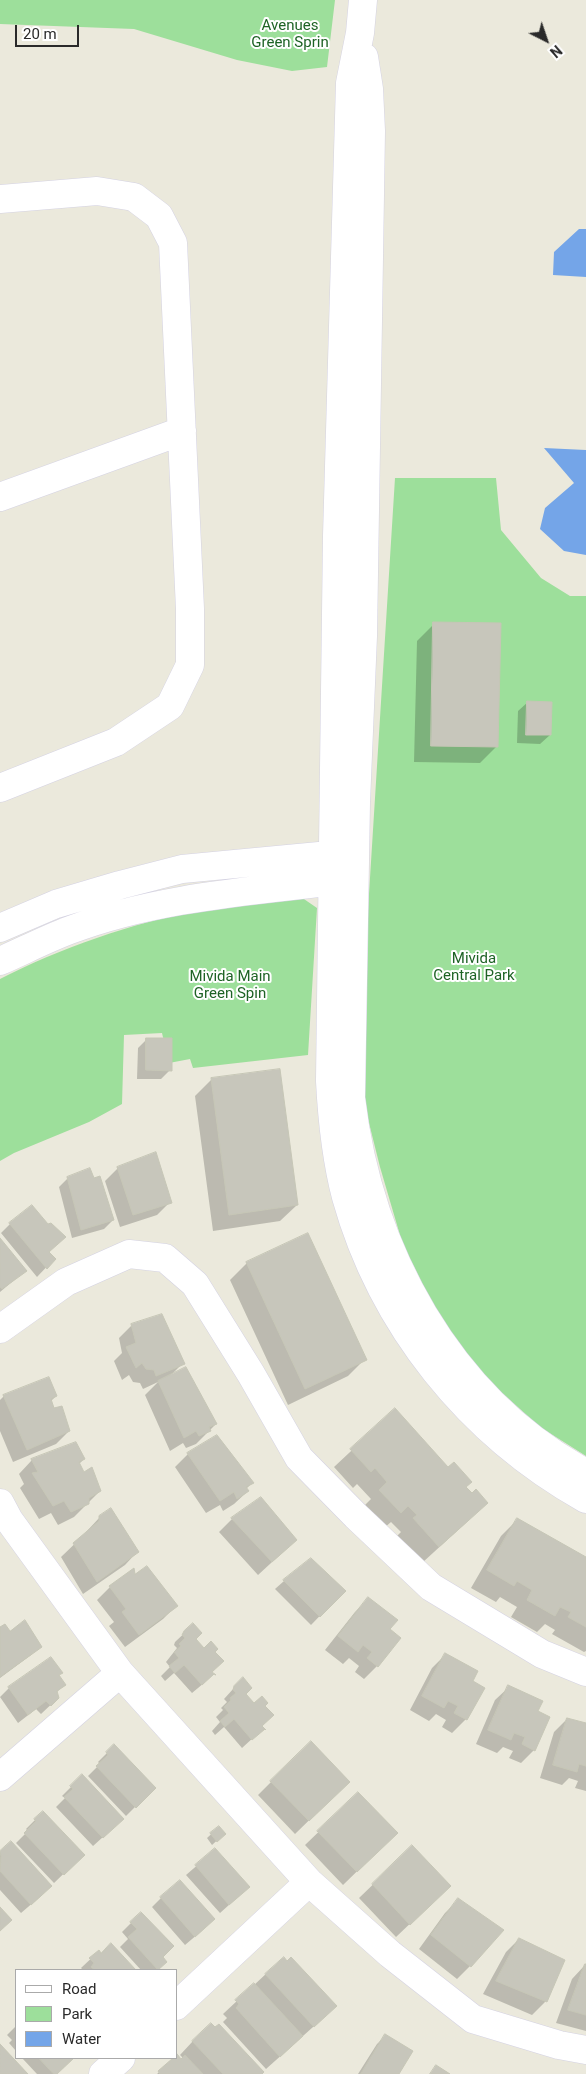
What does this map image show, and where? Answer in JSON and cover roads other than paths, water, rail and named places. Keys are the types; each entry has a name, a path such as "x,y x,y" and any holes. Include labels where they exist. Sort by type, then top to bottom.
{"street":[{"path":"363,0 360,33 350,83 358,214 363,636 344,867 330,1081 332,1120 337,1158 346,1196 366,1254 379,1282 433,1370 456,1397 508,1447 534,1467 586,1499"},
{"path":"0,199 97,191 134,197 159,216 173,243 190,609 190,665 170,706 116,742 0,788"},
{"path":"0,497 182,431"},
{"path":"0,928 56,904 120,885 182,870 344,867"},
{"path":"0,961 70,930 121,914 344,867"},
{"path":"344,867 351,1098 359,1151 368,1185 393,1254 408,1288 426,1320 467,1377 515,1424 541,1445 586,1473"},
{"path":"0,1329 66,1282 129,1254 165,1258 195,1284 251,1374 299,1458 356,1516 432,1587 542,1654 586,1672"},
{"path":"0,1503 9,1520 120,1673 310,1882 390,1954 473,2019 558,2045 586,2050"},
{"path":"0,1776 120,1673"},
{"path":"178,2004 310,1882"},
{"path":"103,2074 120,2059"}],"water":[{"path":"579,229 586,229 586,277 553,275 554,252"},
{"path":"544,448 586,450 586,555 564,551 540,529 545,508 574,483"}],"park label":[{"name":"Avenues Green Sprin","path":"290,34"},
{"name":"Mivida Central Park","path":"474,968"},
{"name":"Mivida Main Green Spin","path":"230,986"}]}
